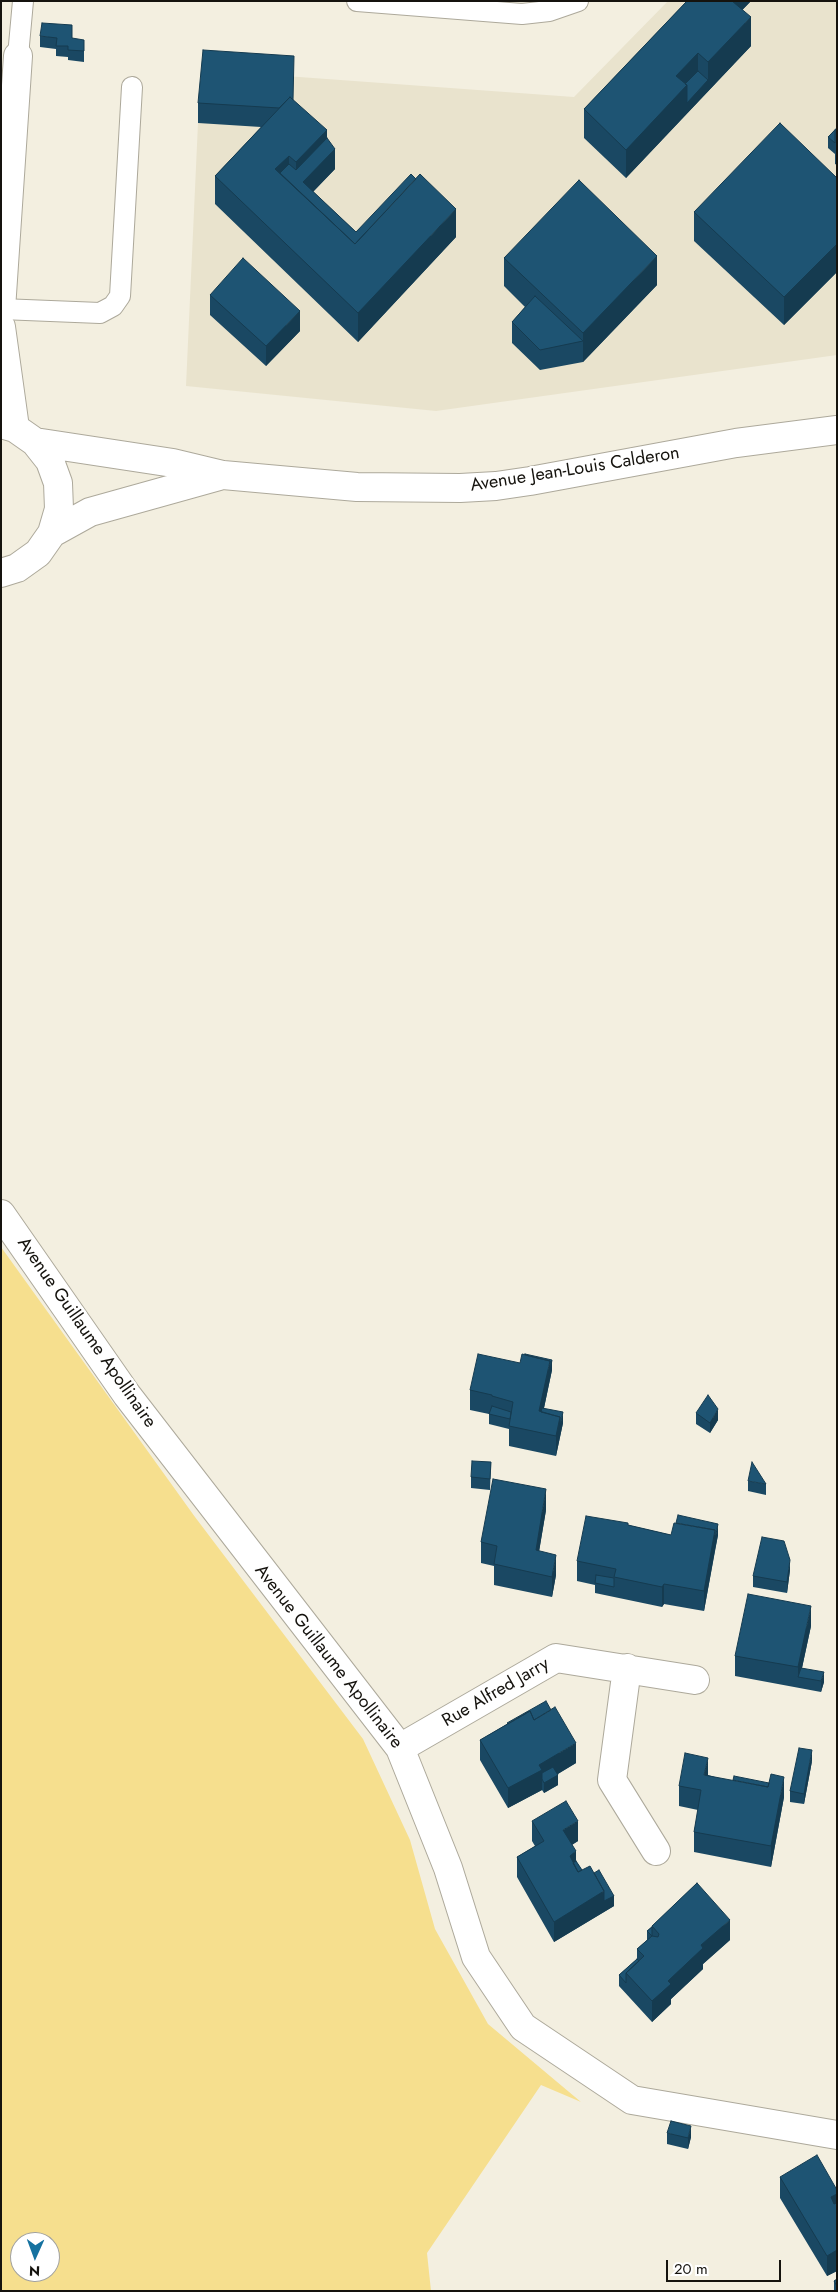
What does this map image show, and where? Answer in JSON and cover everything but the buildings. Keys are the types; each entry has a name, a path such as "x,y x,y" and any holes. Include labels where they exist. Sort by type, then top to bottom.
{"street":[{"path":"1,309 18,56"},
{"path":"1,327 17,431"},
{"name":"Avenue Jean-Louis Calderon","path":"17,431 223,475 357,487 460,488 496,486 736,443 837,430"},
{"name":"Avenue Jean-Louis Calderon","path":"1,573 17,568 38,553 52,532 59,509 58,483 50,461 17,431"},
{"name":"Avenue Jean-Louis Calderon","path":"52,532 90,512 223,475"},
{"name":"Avenue Guillaume Apollinaire","path":"1,1214 127,1395 400,1748 448,1868 476,1958 523,2027 632,2100 837,2134"},
{"name":"Rue Alfred Jarry","path":"400,1748 556,1658 695,1680"},
{"path":"627,1668 612,1780 656,1850"}],"lane":[{"path":"18,56 22,1"},
{"path":"357,1 522,14 549,10 578,1"},
{"path":"1,309 100,313 113,306 120,296 132,87"}],"shaded area":[{"path":"668,1 837,1 837,355 436,411 186,386 198,123 203,70 574,97"},
{"path":"1,1247 195,1517 363,1739 410,1840 435,1929 488,2024 581,2102 541,2085 427,2253 431,2291 1,2291"}]}
